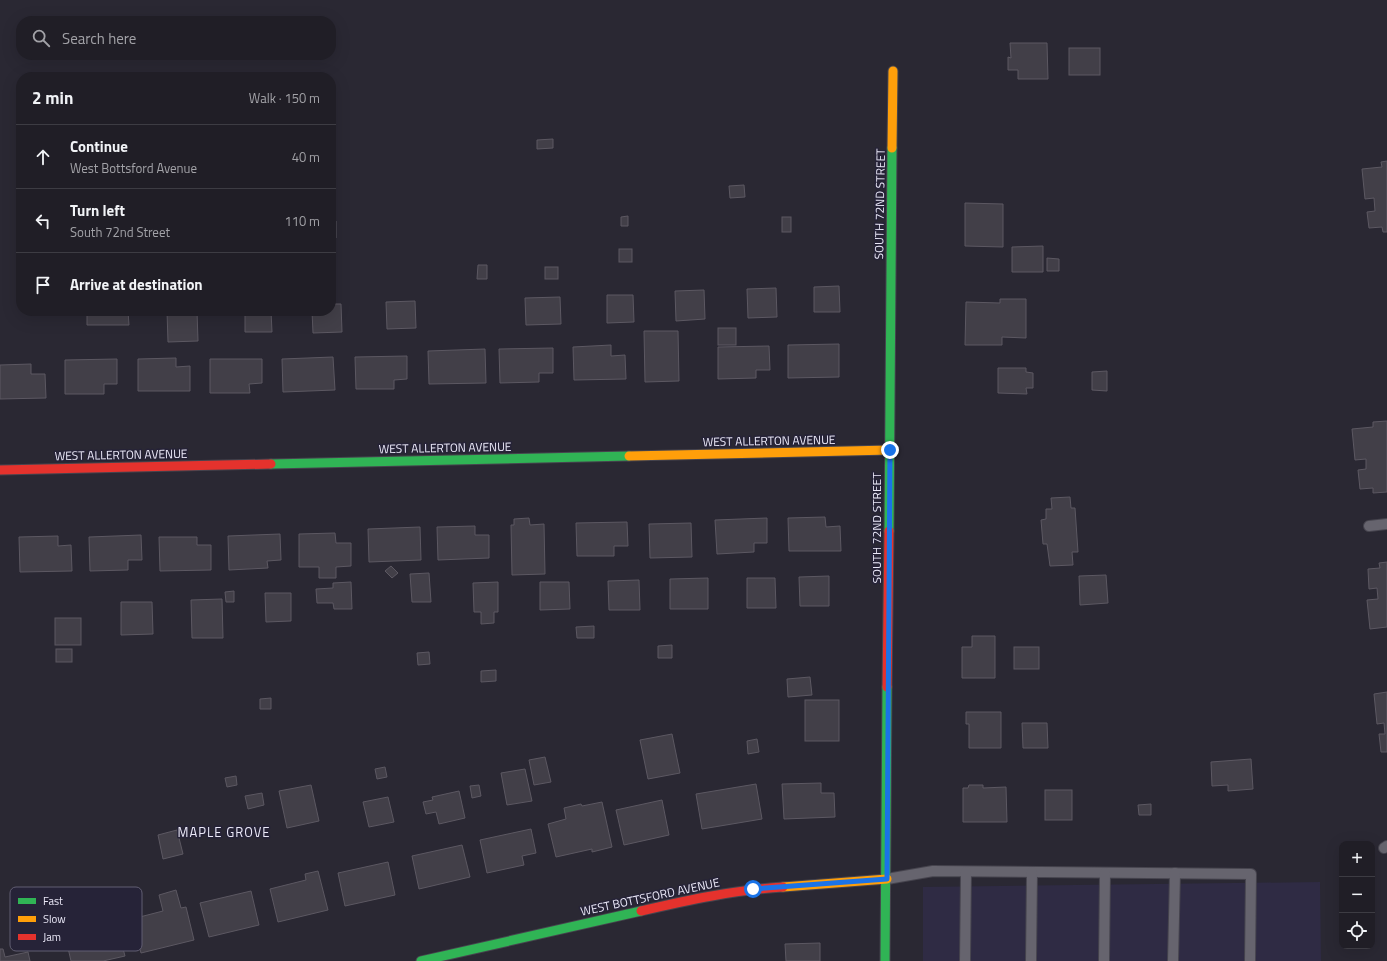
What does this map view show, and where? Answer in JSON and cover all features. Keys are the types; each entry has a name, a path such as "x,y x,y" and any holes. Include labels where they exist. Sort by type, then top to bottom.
{"street":[{"name":"SOUTH 72ND STREET","path":"885,961 887,879 893,71"},
{"name":"WEST ALLERTON AVENUE","path":"0,470 890,450"},
{"name":"WEST BOTTSFORD AVENUE","path":"421,961 683,901 753,889 887,879"}],"lane":[{"path":"1369,526 1387,524"},
{"path":"887,879 933,872 1251,874 1250,961"},
{"path":"965,961 966,872"},
{"path":"1031,961 1032,872"},
{"path":"1104,961 1105,873"},
{"path":"1173,961 1175,873"}],"shaded area":[{"path":"1320,882 1321,961 923,961 923,887"}],"building":[{"path":"1010,43 1047,43 1048,79 1018,79 1018,70 1008,70 1008,57 1011,58"},
{"path":"1069,48 1100,48 1100,75 1069,75"},
{"path":"553,139 553,148 537,149 537,140"},
{"path":"1387,161 1387,232 1383,232 1382,227 1369,228 1367,212 1375,211 1374,198 1365,199 1362,169 1382,167 1381,162"},
{"path":"744,185 745,197 730,198 729,186"},
{"path":"965,203 1003,204 1003,247 965,246"},
{"path":"628,216 628,226 621,226 621,217"},
{"path":"782,217 791,217 791,232 782,232"},
{"path":"1043,246 1043,272 1012,272 1012,247"},
{"path":"619,249 632,249 632,262 619,262"},
{"path":"1047,258 1059,259 1059,271 1047,271"},
{"path":"478,265 487,265 487,279 477,279"},
{"path":"545,267 558,267 558,279 545,279"},
{"path":"839,286 840,312 814,312 814,287"},
{"path":"776,288 777,317 748,318 747,289"},
{"path":"704,290 705,319 676,321 675,291"},
{"path":"607,295 633,295 634,322 607,323"},
{"path":"560,297 561,324 526,325 525,298"},
{"path":"1000,299 1026,299 1026,338 1002,337 1002,345 965,345 966,302 1000,303"},
{"path":"415,301 416,328 387,329 386,302"},
{"path":"336,304 341,304 342,332 313,333 312,316 336,316"},
{"path":"87,316 128,316 129,325 87,325"},
{"path":"167,316 197,316 198,341 168,342"},
{"path":"245,316 271,316 272,332 245,332"},
{"path":"718,328 736,328 736,345 718,345"},
{"path":"644,331 678,331 679,381 645,382"},
{"path":"839,344 839,377 788,378 788,345"},
{"path":"611,345 611,356 625,355 626,379 574,380 573,347"},
{"path":"769,346 770,370 756,370 756,378 718,379 718,347"},
{"path":"553,348 553,373 539,373 539,382 500,383 499,349"},
{"path":"485,349 486,383 429,384 428,351"},
{"path":"407,356 407,379 394,380 394,389 356,389 355,357"},
{"path":"333,357 335,390 283,392 282,359"},
{"path":"176,358 176,367 190,366 190,391 138,391 138,359"},
{"path":"117,359 117,384 104,384 104,394 65,394 65,360"},
{"path":"210,359 262,359 262,383 249,384 250,393 210,393"},
{"path":"31,364 31,374 45,374 46,398 0,399 0,365"},
{"path":"998,368 1026,368 1026,372 1033,373 1033,388 1026,388 1027,394 998,393"},
{"path":"1107,371 1107,391 1092,390 1092,372"},
{"path":"1387,421 1387,492 1373,493 1373,488 1360,489 1358,470 1366,469 1366,459 1355,460 1352,429 1373,427 1373,422"},
{"path":"1070,497 1071,508 1075,508 1078,552 1072,552 1073,565 1050,566 1047,544 1043,544 1041,520 1046,519 1046,509 1052,509 1051,498"},
{"path":"825,517 826,527 840,526 841,551 789,551 788,518"},
{"path":"529,518 530,525 544,524 545,574 512,575 511,525 514,525 514,519"},
{"path":"767,518 767,543 754,543 754,552 717,554 715,520"},
{"path":"627,522 628,546 614,546 614,556 577,556 576,523"},
{"path":"691,523 692,557 650,558 649,524"},
{"path":"475,526 475,535 489,535 489,558 438,560 437,527"},
{"path":"420,527 421,560 369,562 368,529"},
{"path":"335,533 336,543 351,543 351,566 336,567 336,578 319,578 319,567 299,567 299,534"},
{"path":"280,534 281,560 267,561 268,568 229,570 228,536"},
{"path":"141,535 142,560 128,560 128,570 90,571 89,537"},
{"path":"58,536 58,546 71,545 72,571 20,572 19,537"},
{"path":"159,537 197,537 197,545 211,545 211,570 160,571"},
{"path":"1387,562 1387,627 1370,629 1367,600 1378,599 1377,588 1369,589 1368,569 1380,568 1379,563"},
{"path":"391,566 398,573 392,578 385,571"},
{"path":"429,573 431,602 412,602 410,574"},
{"path":"1106,575 1108,603 1080,605 1079,576"},
{"path":"829,576 829,606 800,606 799,577"},
{"path":"708,578 708,609 670,609 670,579"},
{"path":"747,578 775,578 776,608 747,608"},
{"path":"639,580 640,610 609,610 608,581"},
{"path":"351,582 352,609 334,609 333,603 317,603 316,589 333,588 333,583"},
{"path":"498,582 498,612 494,612 494,623 481,624 481,612 474,612 473,583"},
{"path":"540,582 569,582 570,609 540,610"},
{"path":"234,591 234,602 226,602 225,592"},
{"path":"265,593 291,593 291,621 266,622"},
{"path":"222,599 223,638 192,638 191,600"},
{"path":"121,602 152,602 153,634 121,635"},
{"path":"55,618 81,618 81,645 55,645"},
{"path":"594,626 594,638 577,638 576,627"},
{"path":"972,636 995,636 995,678 962,678 962,647 972,647"},
{"path":"672,645 672,658 658,658 658,646"},
{"path":"1014,647 1039,647 1039,669 1014,669"},
{"path":"56,649 72,649 72,662 56,662"},
{"path":"429,652 430,664 418,665 417,653"},
{"path":"496,670 496,681 481,682 481,671"},
{"path":"810,677 812,695 788,697 787,679"},
{"path":"1387,692 1387,752 1381,752 1379,734 1385,734 1384,723 1377,724 1374,694"},
{"path":"271,698 271,709 260,709 260,699"},
{"path":"805,700 839,700 839,741 805,741"},
{"path":"966,712 1001,712 1001,748 969,748 969,724 966,724"},
{"path":"1022,723 1047,723 1048,748 1023,748"},
{"path":"672,734 680,773 648,779 640,740"},
{"path":"757,739 759,752 748,754 747,741"},
{"path":"545,757 551,782 534,785 529,760"},
{"path":"1251,759 1253,789 1228,791 1228,785 1212,786 1211,762"},
{"path":"385,767 387,777 377,779 375,769"},
{"path":"525,769 532,801 507,805 501,773"},
{"path":"236,776 237,785 227,787 225,778"},
{"path":"821,783 821,793 834,793 835,817 784,819 782,784"},
{"path":"756,784 762,819 702,829 696,794"},
{"path":"311,785 319,821 287,828 279,791"},
{"path":"479,785 481,796 472,798 470,786"},
{"path":"969,785 983,785 983,788 1006,787 1007,822 963,822 963,788 968,788"},
{"path":"1045,790 1072,790 1072,820 1045,820"},
{"path":"459,791 465,818 439,824 436,812 426,814 423,802 433,800 432,797"},
{"path":"262,793 264,805 248,809 245,796"},
{"path":"388,797 394,822 369,827 363,802"},
{"path":"662,800 669,835 624,845 616,810"},
{"path":"602,802 612,847 592,852 592,849 556,857 548,824 566,819 564,808 581,804 582,806"},
{"path":"1151,804 1151,815 1139,815 1138,805"},
{"path":"531,829 536,853 522,856 524,865 487,873 480,840"},
{"path":"177,830 183,854 163,859 158,835"},
{"path":"462,845 470,877 419,889 412,856"},
{"path":"388,862 395,895 345,906 338,873"},
{"path":"318,871 328,910 278,922 270,889 306,880 305,874"},
{"path":"176,890 181,908 186,907 194,940 141,953 142,916 163,911 159,895"},
{"path":"251,891 259,925 209,937 200,903"},
{"path":"820,943 820,961 786,961 785,944"},
{"path":"0,949 3,949 5,957 28,952 30,961 0,961"},
{"path":"69,951 124,951 125,956 103,961 71,961"}],"traffic: fast":[{"path":"889,531 892,148"},
{"path":"271,464 629,456"},
{"path":"885,961 887,687"},
{"path":"421,961 641,911"}],"traffic: slow":[{"path":"892,148 893,71"},
{"path":"629,456 890,450"},
{"path":"783,887 887,879"}],"traffic: jam":[{"path":"0,470 271,464"},
{"path":"887,687 889,531"},
{"path":"641,911 747,890 783,887"}],"district":[{"name":"MAPLE GROVE","path":"224,832"}],"route":[{"path":"753,889 887,879 890,450"}]}
